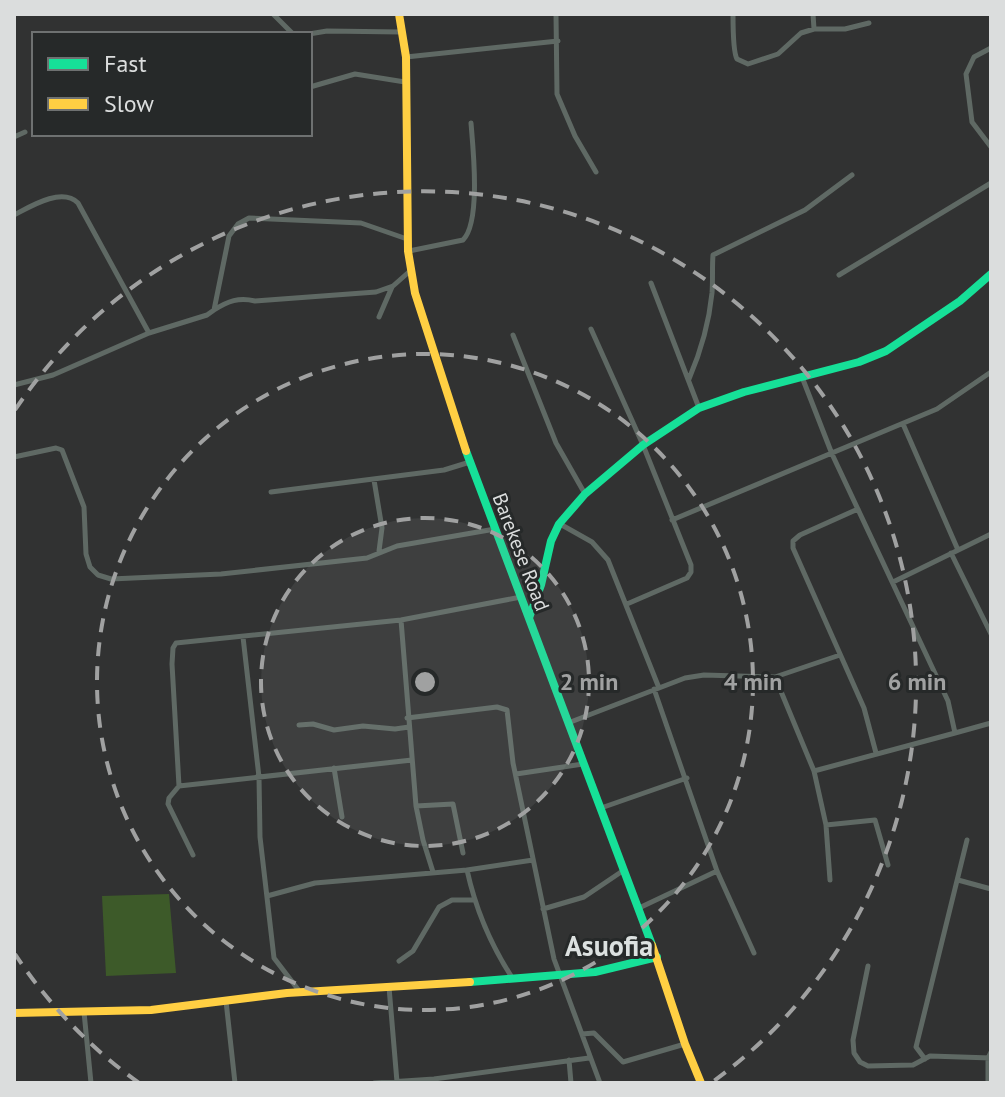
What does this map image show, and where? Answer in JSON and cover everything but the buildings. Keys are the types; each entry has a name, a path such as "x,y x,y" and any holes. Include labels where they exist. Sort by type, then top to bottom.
{"street":[{"path":"273,14 291,32"},
{"name":"Barekese Road","path":"399,14 406,57 407,239 415,293 470,462 639,908 701,1083"},
{"path":"556,14 557,94 575,136 596,172"},
{"path":"733,14 736,37 734,53 737,59 748,64 778,54 801,33 869,23"},
{"path":"813,14 814,29"},
{"path":"312,34 401,32"},
{"path":"406,57 558,41"},
{"path":"991,48 974,57 966,74 972,122 991,147"},
{"path":"312,86 355,74 406,83"},
{"path":"408,251 463,240 468,235 474,193 471,123"},
{"path":"14,137 25,132"},
{"path":"689,379 708,324 713,255 805,210 852,175"},
{"path":"839,275 991,183"},
{"path":"14,215 61,196 72,197 149,333"},
{"path":"214,310 229,236 238,224 249,218 361,223 407,239"},
{"path":"14,385 53,375 149,333 207,315 224,303 242,298 255,301 376,292 393,286 411,270"},
{"path":"529,619 551,541 559,524 585,494 643,445 699,408 859,362 886,351 960,301 991,274"},
{"path":"651,283 699,408"},
{"path":"379,317 393,286"},
{"path":"591,329 643,445 691,565 687,578 627,604"},
{"path":"513,335 556,443 585,494"},
{"path":"672,520 937,409 991,372"},
{"path":"802,377 832,454 948,701 955,733"},
{"path":"903,424 958,550"},
{"path":"14,457 56,448 62,450 84,507 86,554 90,567 98,575 111,579 221,574 367,558 397,546 495,529"},
{"path":"271,492 444,470 470,462"},
{"path":"374,480 382,528 379,551"},
{"path":"858,509 793,541 796,558 864,708 876,753"},
{"path":"559,524 582,536 608,560 627,604 717,871 754,953"},
{"path":"893,582 991,534"},
{"path":"951,553 991,634"},
{"path":"193,855 168,804 179,786 173,648 176,643 401,620 521,597"},
{"path":"401,620 416,806 433,872"},
{"path":"243,637 259,777 260,837 274,958 300,992"},
{"path":"568,723 685,678 704,675 775,677 840,655"},
{"path":"775,677 814,771 826,825 830,880"},
{"path":"407,718 497,707 507,710 516,774 559,976 600,1083"},
{"path":"814,771 991,723"},
{"path":"299,725 313,724 334,730 363,726 409,727"},
{"path":"179,786 412,760"},
{"path":"516,774 583,764"},
{"path":"334,768 342,817"},
{"path":"600,808 687,778"},
{"path":"416,806 453,804 463,853"},
{"path":"826,825 875,820 888,865"},
{"path":"925,1059 916,1047 967,840"},
{"path":"267,896 315,883 467,870 533,860"},
{"path":"467,870 473,900 492,947 513,979"},
{"path":"543,909 584,897 624,870"},
{"path":"639,908 717,871"},
{"path":"958,880 991,889"},
{"path":"399,961 413,951 439,907 452,900 473,900"},
{"path":"14,1013 151,1010 300,992 559,976 614,968 657,957"},
{"path":"868,966 853,1034 857,1059 868,1066 913,1065 930,1056 990,1056 988,1083"},
{"path":"389,987 397,1082"},
{"path":"226,1001 235,1083"},
{"path":"84,1011 91,1083"},
{"path":"582,1034 594,1033 623,1062 685,1044"},
{"path":"374,1083 434,1081 589,1058"},
{"path":"569,1060 571,1083"}],"green space":[{"path":"169,894 176,973 106,976 102,896"}],"traffic: fast":[{"path":"529,618 541,585 551,541 559,524 585,494 643,445 699,408 744,392 859,362 886,351 960,301 991,274"},
{"path":"466,451 652,945"},
{"path":"470,982 595,972 657,957"}],"traffic: slow":[{"path":"399,14 406,57 408,251 415,293 466,451"},
{"path":"652,945 701,1083"},
{"path":"14,1013 151,1010 287,993 470,982"}],"district":[{"name":"Asuofia","path":"609,945"}]}
